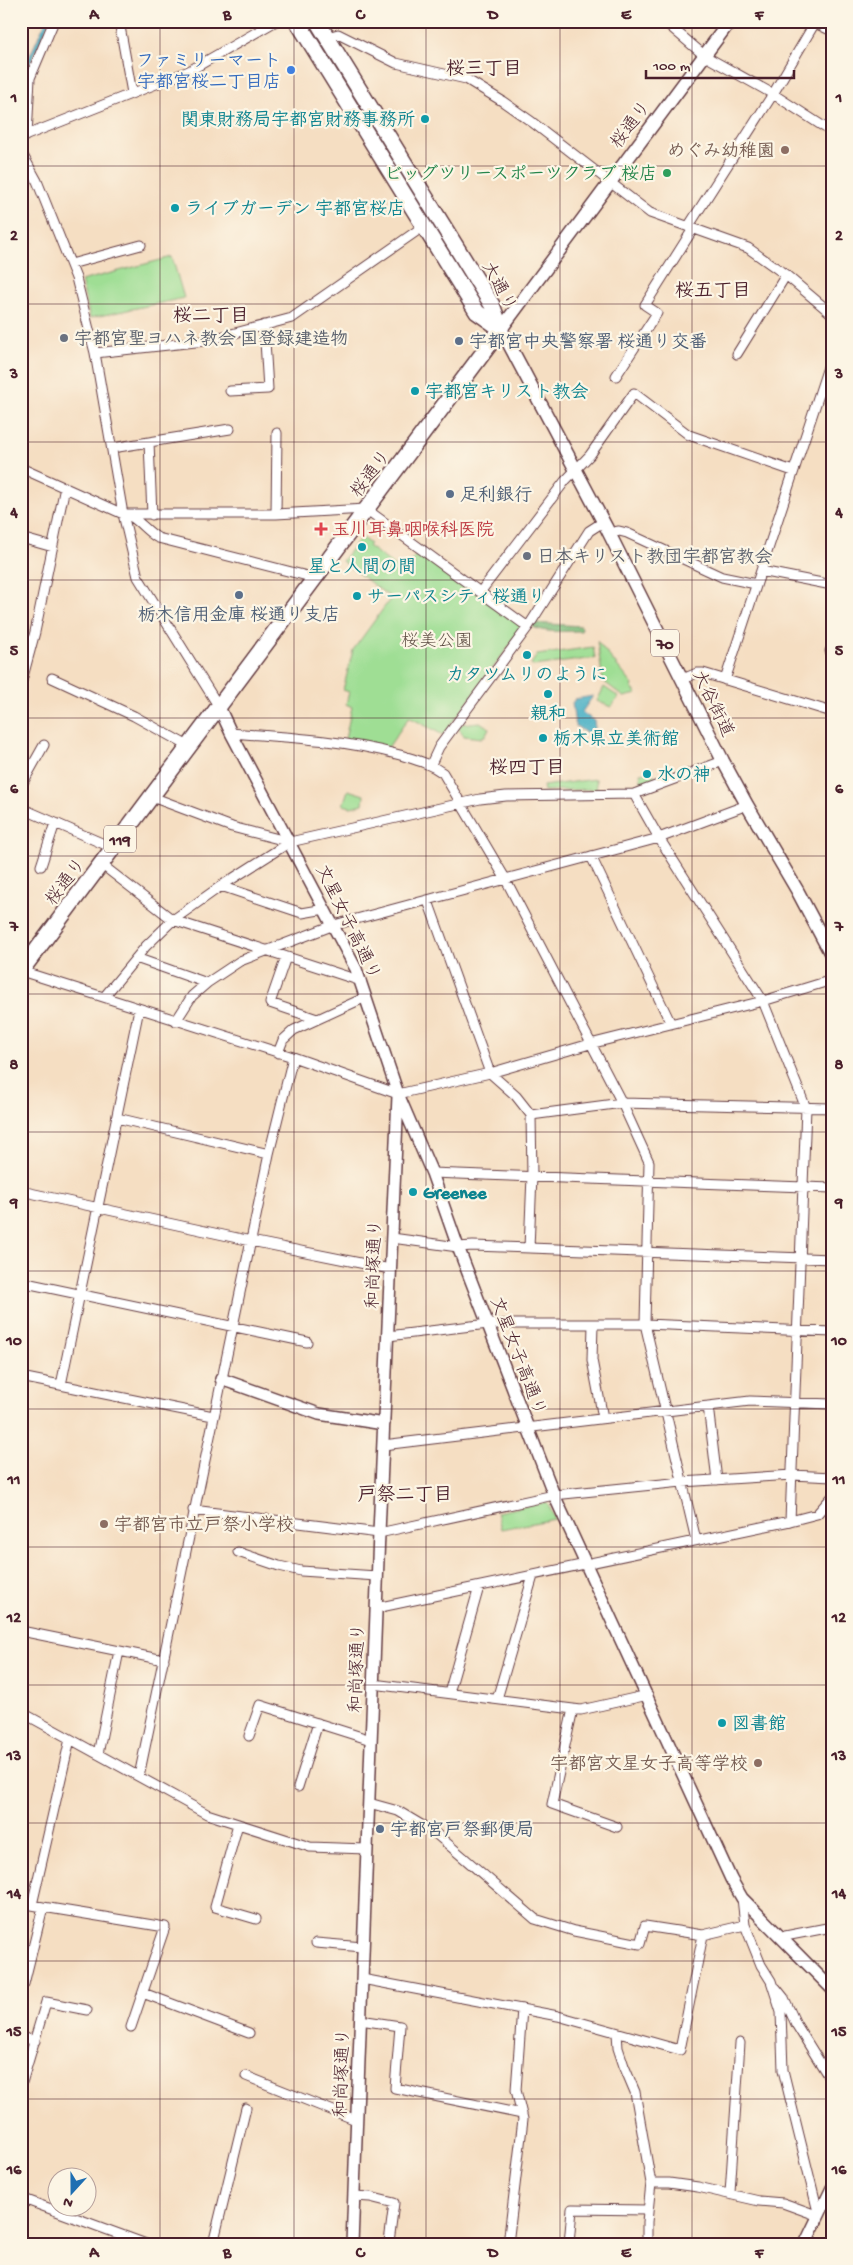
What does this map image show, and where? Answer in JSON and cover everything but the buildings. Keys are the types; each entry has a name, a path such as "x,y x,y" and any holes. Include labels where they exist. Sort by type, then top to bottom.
{"highway":[{"name":"大通り","path":"297,21 478,312 501,329"},
{"name":"大通り","path":"317,21 492,305 501,329"},
{"name":"桜通り","path":"21,971 501,329"}],"main road":[{"name":"桜通り","path":"501,329 730,21"},
{"name":"大谷街道","path":"501,329 606,528 746,805 797,890 832,956"}],"street":[{"path":"54,21 30,78 24,137 189,71 276,21"},
{"path":"119,21 132,93"},
{"path":"664,21 705,56 773,94 832,132"},
{"path":"616,376 657,313 645,305 816,22 832,31"},
{"path":"327,37 338,34 396,63 466,79 524,117 650,213 748,248 786,275 832,314"},
{"path":"21,152 37,181 76,278 95,353 123,514 138,577 219,707"},
{"path":"95,353 205,341 292,318 312,306 424,226"},
{"path":"71,264 141,245"},
{"path":"737,354 786,275"},
{"path":"230,391 268,389 264,325"},
{"path":"725,680 832,355"},
{"path":"481,591 565,481 590,455 634,393 689,435 793,471"},
{"path":"112,448 230,429"},
{"path":"276,514 277,433"},
{"path":"149,442 152,515"},
{"path":"21,468 130,516 147,532 165,540 315,578"},
{"path":"21,684 35,632 65,487"},
{"path":"123,514 276,514 366,509 528,627"},
{"path":"431,764 439,747 528,627 589,531 606,528 627,533 722,577 756,584"},
{"path":"21,538 53,547"},
{"path":"760,571 832,585"},
{"path":"683,679 697,673 703,673 832,712"},
{"path":"52,678 134,716 190,747"},
{"name":"文星女子高通り","path":"219,707 231,733 334,925 361,981 398,1094 432,1172 458,1247 554,1495 648,1695 731,1880 742,1898 832,1989"},
{"path":"231,733 334,741 387,752 431,764 443,773 505,878 622,1103 649,1162 645,1324 696,1540"},
{"path":"21,786 44,746"},
{"path":"104,997 136,958 173,920 221,886 290,842 461,804 506,796 634,794 723,761"},
{"path":"634,794 659,838 763,1001 806,1108 790,1522"},
{"path":"152,797 232,827 290,842"},
{"path":"176,1021 192,996 240,961 334,925 659,838 746,805"},
{"path":"21,808 113,848"},
{"path":"41,866 55,823"},
{"path":"591,856 671,1024"},
{"path":"101,864 173,920 361,981"},
{"path":"221,886 302,913 325,909"},
{"path":"428,901 490,1073 516,1096 531,1114 530,1248"},
{"path":"286,957 270,1003 316,1020"},
{"path":"136,958 208,983"},
{"path":"21,971 278,1053 398,1094 490,1073 590,1044 763,1001 832,980"},
{"path":"278,1053 288,1034 366,998"},
{"path":"61,1386 139,1009"},
{"path":"139,1776 193,1510 252,1241 269,1154 293,1058"},
{"name":"和尚塚通り","path":"352,2244 378,1533 398,1094"},
{"path":"531,1114 622,1103 832,1108"},
{"path":"117,1118 269,1154"},
{"path":"432,1172 832,1188"},
{"path":"21,1191 390,1269"},
{"path":"392,1238 458,1247 832,1259"},
{"path":"21,1282 307,1342"},
{"path":"388,1336 488,1324 645,1324 832,1332"},
{"path":"593,1324 592,1360 603,1418"},
{"path":"21,1377 214,1416"},
{"path":"221,1379 319,1414 384,1424"},
{"path":"383,1445 750,1401 832,1404"},
{"path":"708,1406 717,1480"},
{"path":"193,1510 378,1533 554,1495 682,1482 792,1475 832,1476"},
{"path":"376,1608 790,1522 817,1514 832,1497"},
{"path":"238,1552 279,1566 301,1571 377,1576"},
{"path":"498,1699 534,1576"},
{"path":"449,1693 479,1587"},
{"path":"21,1631 164,1660"},
{"path":"98,1754 119,1651"},
{"path":"373,1684 581,1710 648,1695"},
{"path":"249,1736 260,1705 371,1740"},
{"path":"573,1709 552,1804 617,1827"},
{"path":"21,1712 207,1814 310,1847 366,1849"},
{"path":"298,1787 318,1723"},
{"path":"32,1905 70,1738"},
{"path":"368,1803 398,1811 435,1833 535,1919 574,1931 640,1944 645,1926 702,1935 745,1925"},
{"path":"238,1824 215,1907 256,1919"},
{"path":"742,1898 745,1925 761,1965 784,1998 796,2024 832,2082"},
{"path":"21,1903 165,1927 131,2027"},
{"path":"21,1985 24,1984 43,1907"},
{"path":"780,1937 832,1927"},
{"path":"362,1979 558,2016 680,2050 702,1935"},
{"path":"316,1943 363,1947"},
{"path":"771,1981 781,2012 783,2070 819,2216"},
{"path":"143,1993 249,2033"},
{"path":"21,2086 46,2002 87,2010"},
{"path":"508,2244 523,2119 516,2090 522,2009"},
{"path":"360,2020 400,2026 395,2088 522,2114"},
{"path":"617,2033 621,2057 635,2092 651,2183 647,2244"},
{"path":"21,2037 35,2040"},
{"path":"730,2193 740,2043"},
{"path":"246,2076 356,2120"},
{"path":"213,2244 246,2108"},
{"path":"651,2183 669,2183 730,2193 759,2201 783,2203 819,2216"},
{"path":"805,2244 832,2188"},
{"path":"354,2196 394,2202 389,2242"},
{"path":"21,2198 146,2244"},
{"path":"569,2244 572,2210 648,2210"}],"green space":[{"path":"172,257 184,298 90,318 81,281"},
{"name":"桜美公園","path":"361,537 370,544 368,546 403,572 420,550 520,624 521,630 443,735 409,717 387,749 345,739 352,707 346,704 349,692 343,690 353,650 391,598 342,561"},
{"path":"534,623 581,626 582,628 581,631 548,631 536,629 532,626"},
{"path":"597,641 633,685 632,688 637,694 624,697 603,681"},
{"path":"593,647 595,658 534,666 531,664 537,655"},
{"path":"604,687 619,697 611,707 597,701"},
{"path":"480,722 489,728 482,738 464,736 458,727 461,724"},
{"path":"649,772 658,778 658,781 642,786 640,773"},
{"path":"596,779 597,789 544,791 543,786"},
{"path":"348,790 364,795 363,804 351,807 343,805"},
{"path":"547,1502 555,1519 501,1529 497,1512"}],"water":[{"path":"43,27 46,29 25,75 21,118 22,73"},
{"path":"593,696 582,712 594,721 596,735 591,743 587,740 590,736 575,725 572,703 575,699"}],"waterway":[{"path":"43,31 48,21"}],"place":[{"name":"ファミリーマート 宇都宮桜二丁目店","path":"291,70"},
{"name":"関東財務局宇都宮財務事務所","path":"425,119"},
{"name":"めぐみ幼稚園","path":"785,150"},
{"name":"ビッグツリースポーツクラブ 桜店","path":"667,173"},
{"name":"ライブガーデン 宇都宮桜店","path":"175,208"},
{"name":"宇都宮聖ヨハネ教会 国登録建造物","path":"64,338"},
{"name":"宇都宮中央警察署 桜通り交番","path":"459,341"},
{"name":"宇都宮キリスト教会","path":"415,391"},
{"name":"足利銀行","path":"450,494"},
{"name":"玉川耳鼻咽喉科医院","path":"321,529"},
{"name":"星と人間の間","path":"362,547"},
{"name":"日本キリスト教団宇都宮教会","path":"527,556"},
{"name":"栃木信用金庫 桜通り支店","path":"239,595"},
{"name":"サーパスシティ桜通り","path":"357,596"},
{"name":"カタツムリのように","path":"527,655"},
{"name":"親和","path":"548,694"},
{"name":"栃木県立美術館","path":"543,738"},
{"name":"水の神","path":"647,774"},
{"name":"Greenee","path":"413,1192"},
{"name":"宇都宮市立戸祭小学校","path":"104,1524"},
{"name":"図書館","path":"722,1723"},
{"name":"宇都宮文星女子高等学校","path":"758,1763"},
{"name":"宇都宮戸祭郵便局","path":"380,1829"}],"district":[{"name":"桜三丁目","path":"484,67"},
{"name":"桜五丁目","path":"713,289"},
{"name":"桜二丁目","path":"211,314"},
{"name":"桜四丁目","path":"527,766"},
{"name":"戸祭二丁目","path":"405,1493"}]}
